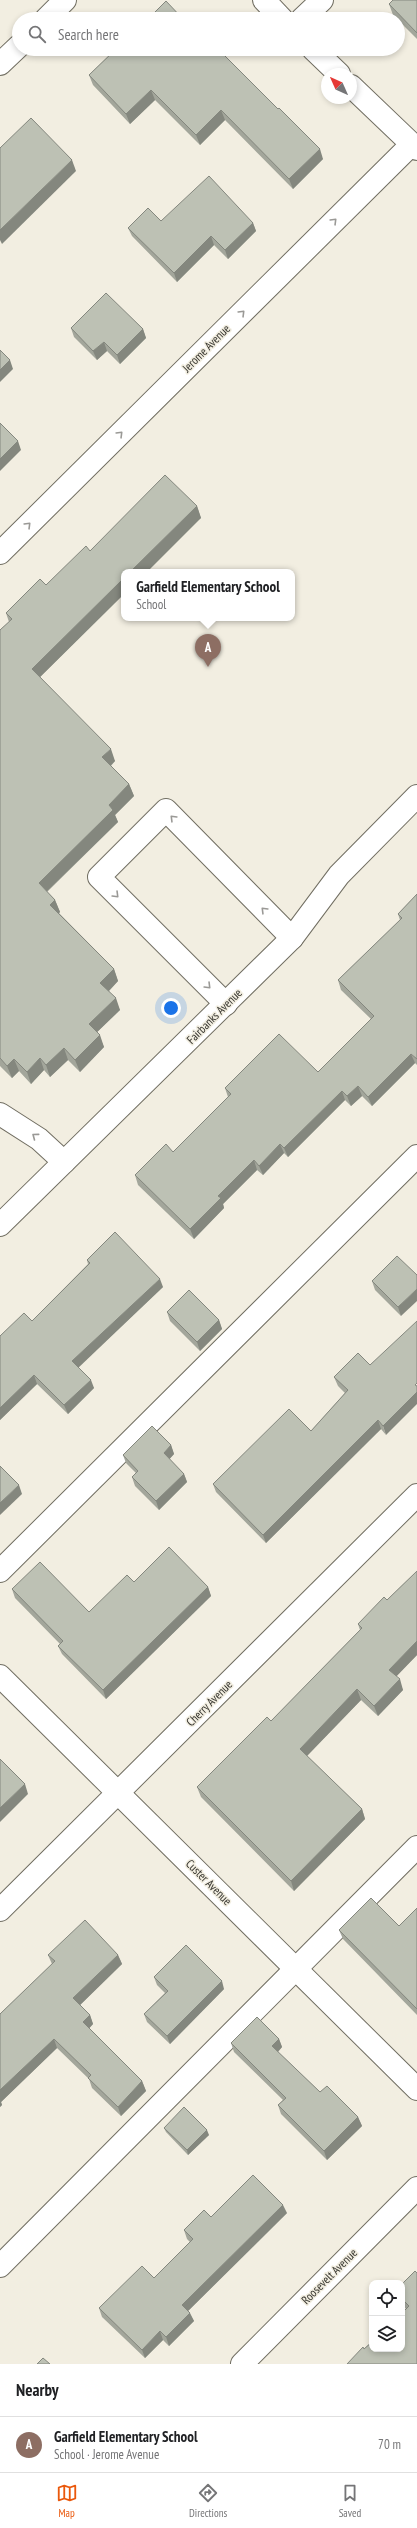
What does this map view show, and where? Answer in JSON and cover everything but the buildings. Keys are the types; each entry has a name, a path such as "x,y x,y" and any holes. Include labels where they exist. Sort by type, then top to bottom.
{"street":[{"path":"53,12 65,0"},
{"path":"264,0 275,12"},
{"path":"309,12 322,0"},
{"path":"0,64 12,53"},
{"path":"320,56 333,68"},
{"path":"357,92 414,147"},
{"name":"Jerome Avenue","path":"0,553 414,147"},
{"name":"Fairbanks Avenue","path":"0,1225 292,938 339,875 417,796"},
{"path":"226,1004 98,878 166,810 292,938"},
{"path":"0,1114 39,1139 64,1162"},
{"path":"0,1571 417,1156"},
{"name":"Cherry Avenue","path":"0,1910 417,1495"},
{"name":"Custer Avenue","path":"0,1676 417,2089"},
{"path":"0,2266 417,1847"},
{"name":"Roosevelt Avenue","path":"242,2364 417,2188"}],"place":[{"name":"Garfield Elementary School","path":"208,667"}]}
